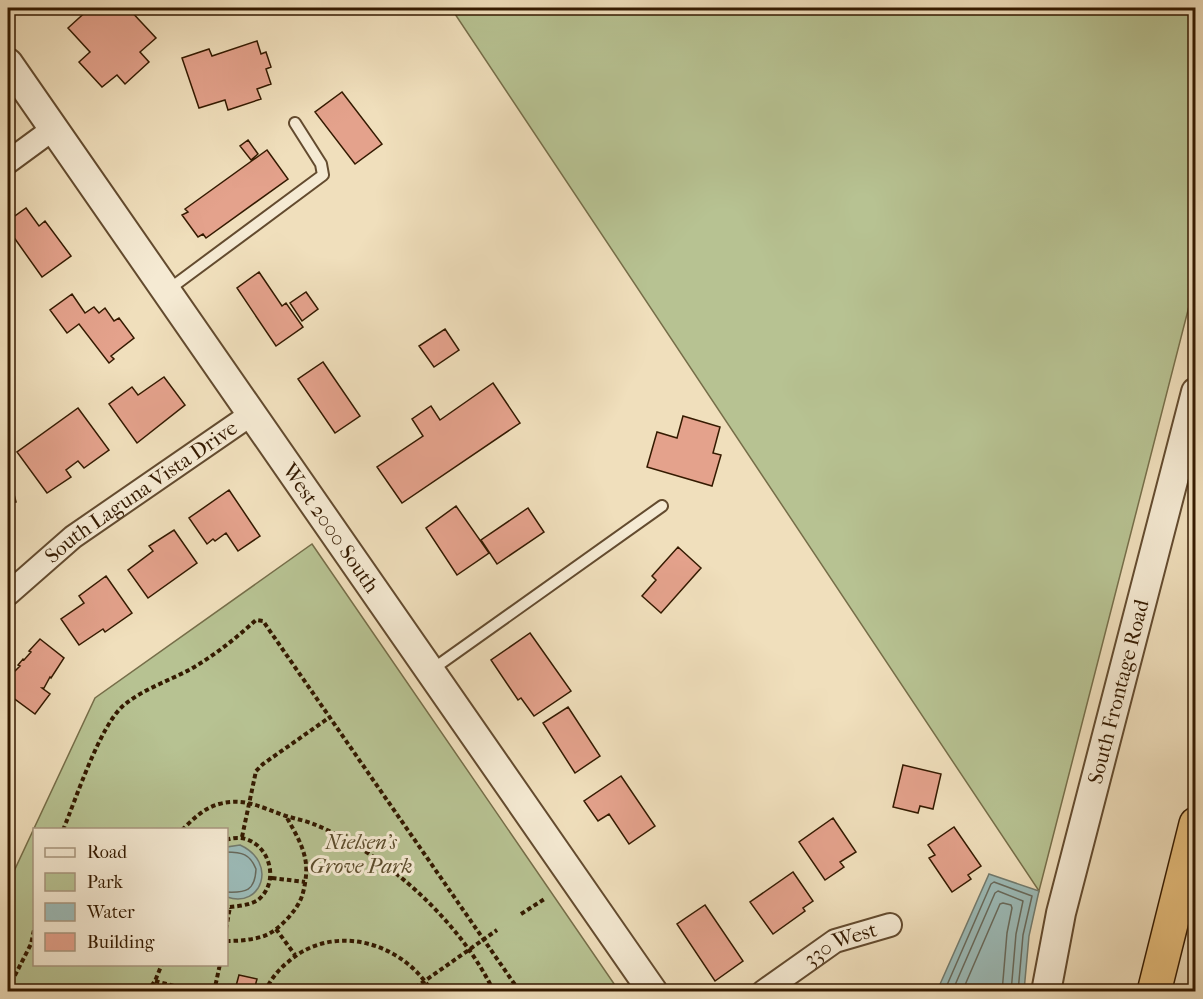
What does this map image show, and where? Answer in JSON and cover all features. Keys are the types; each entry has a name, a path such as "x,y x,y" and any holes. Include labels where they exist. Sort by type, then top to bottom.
{"highway":[{"path":"1154,992 1196,824"}],"street":[{"name":"West 2000 South","path":"8,63 650,990"},
{"path":"8,162 53,129"},
{"name":"South Frontage Road","path":"1046,992 1061,913 1196,392"},
{"name":"South Laguna Vista Drive","path":"8,594 73,537 250,415"},
{"name":"330 West","path":"763,992 835,941 890,925"}],"lane":[{"path":"165,292 323,175 321,164 295,123"},
{"path":"430,672 662,506"}],"path":[{"path":"64,828 109,723 123,705 191,669 217,652 256,620 264,621 520,992"},
{"path":"242,837 256,771 330,717"},
{"path":"184,828 198,815 219,804 249,802 316,825 334,834 361,849 403,879 437,910 468,949 494,992"},
{"path":"228,941 265,936 276,929 295,909 302,897 306,865 303,850 286,816"},
{"path":"228,840 242,837 259,846 265,854 272,878 266,890 257,900 228,906"},
{"path":"272,878 305,882"},
{"path":"521,914 546,898"},
{"path":"276,929 295,955"},
{"path":"408,992 497,930"},
{"path":"8,989 31,944 33,935"},
{"path":"265,992 268,983 295,955 330,942 357,941 377,945 397,955 412,966 432,992"},
{"path":"147,992 161,966"},
{"path":"214,992 220,966"},
{"path":"155,981 197,992"}],"green space":[{"path":"451,8 1195,8 1195,283 1039,891"},
{"name":"Nielsen's Grove Park","path":"312,544 619,991 8,992 8,884 33,831 33,966 228,966 228,828 34,828 95,698"}],"water":[{"path":"240,845 252,853 259,862 262,872 261,882 257,890 249,896 239,899 228,897 228,847"},
{"path":"989,874 1039,891 1029,936 1024,991 937,991"}],"building":[{"path":"90,8 115,8 119,11 122,8 128,8 156,38 140,52 149,62 125,84 117,75 102,87 79,62 90,52 68,28"},
{"path":"257,41 261,54 266,52 271,67 266,69 271,84 257,89 261,99 228,110 225,100 199,108 182,58 209,49 212,56"},
{"path":"342,92 382,144 355,164 315,112"},
{"path":"248,140 258,154 251,160 240,146"},
{"path":"267,150 288,179 206,238 203,234 198,237 182,215 188,212 185,209"},
{"path":"26,208 39,226 45,221 71,256 42,277 8,229 8,221"},
{"path":"259,272 282,306 286,303 303,327 276,346 237,288"},
{"path":"306,292 318,309 302,321 290,303"},
{"path":"72,294 85,313 94,307 99,313 105,308 114,321 119,318 134,338 111,356 114,359 109,363 79,324 67,333 50,310"},
{"path":"445,329 459,350 434,367 419,346"},
{"path":"323,362 360,416 335,433 298,379"},
{"path":"164,377 185,405 137,443 109,404 132,387 138,395"},
{"path":"493,383 520,423 402,503 377,467 423,436 412,419 431,406 440,420"},
{"path":"78,408 109,450 84,468 78,461 66,470 71,477 47,493 17,452"},
{"path":"683,416 720,427 713,453 721,455 712,486 647,467 657,432 677,438"},
{"path":"8,471 16,502 8,504"},
{"path":"229,490 260,536 238,551 226,533 207,544 189,518"},
{"path":"456,506 489,553 457,575 426,528"},
{"path":"528,508 544,532 497,564 481,540"},
{"path":"174,530 197,563 148,598 128,570 153,551 149,546"},
{"path":"678,547 701,568 661,613 642,596 656,580 652,576"},
{"path":"106,576 132,613 105,632 103,629 79,645 61,619 84,603 79,596"},
{"path":"530,633 571,691 534,716 521,698 518,700 491,660"},
{"path":"40,639 64,658 42,688 50,694 35,714 8,694 8,679 13,676 11,675 20,666 18,665"},
{"path":"568,707 600,756 575,773 543,723"},
{"path":"903,765 941,774 933,809 920,806 918,813 893,807"},
{"path":"621,776 655,826 629,844 609,814 598,821 584,801"},
{"path":"833,818 856,852 840,862 844,867 825,880 799,842"},
{"path":"954,827 981,866 968,875 971,879 952,892 929,858 935,855 928,845"},
{"path":"793,872 813,901 803,908 805,911 773,934 750,902"},
{"path":"705,905 743,961 715,981 677,924"},
{"path":"239,975 257,979 254,990 236,986"}]}
